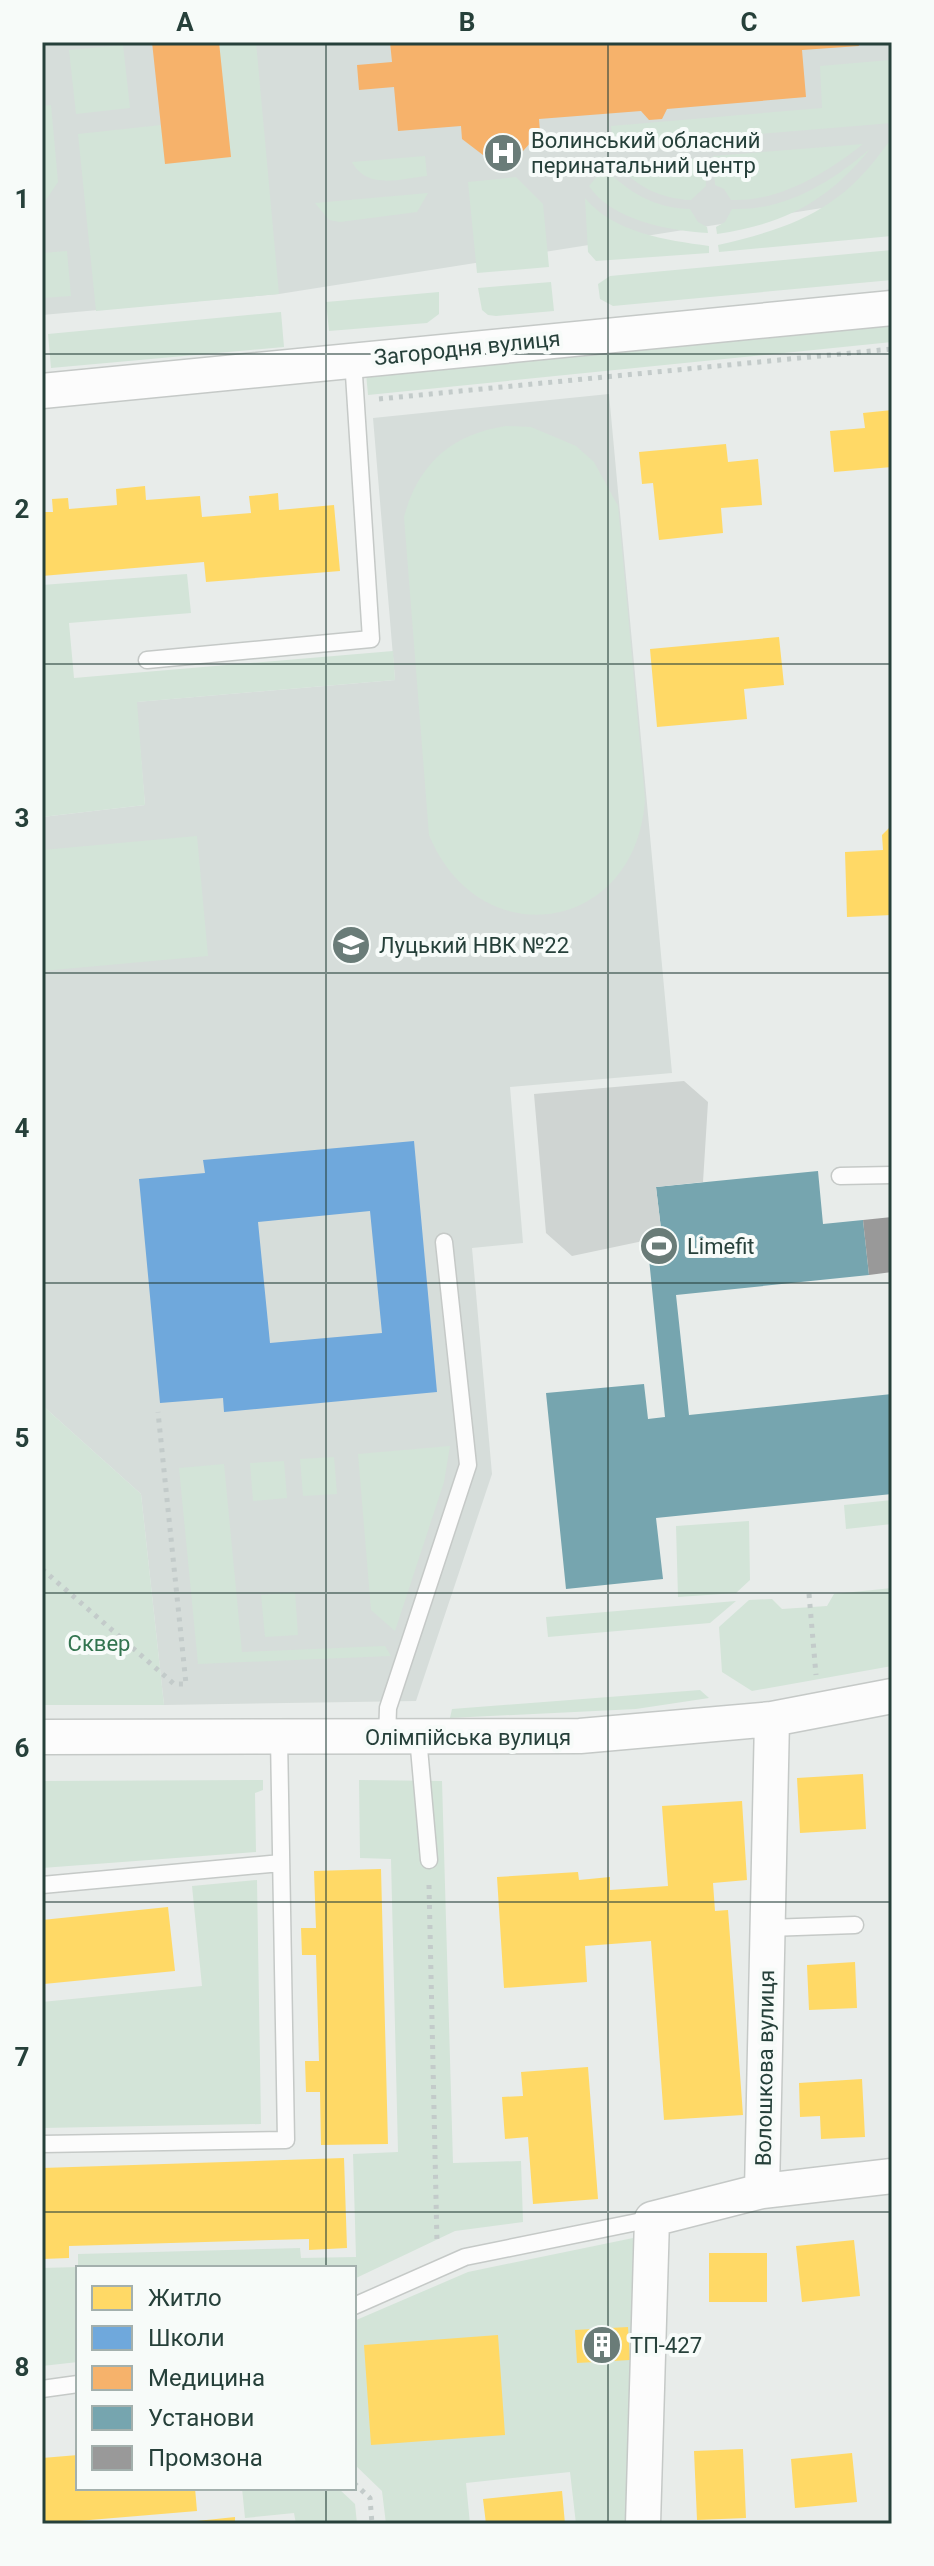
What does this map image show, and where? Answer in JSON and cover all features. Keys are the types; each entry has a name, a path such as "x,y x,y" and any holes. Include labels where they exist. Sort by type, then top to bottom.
{"street":[{"name":"Загородня вулиця","path":"42,391 892,308"},
{"name":"Олімпійська вулиця","path":"42,1737 580,1736 772,1719 892,1696"},
{"name":"Волошкова вулиця","path":"652,2219 762,2191 772,1719"},
{"path":"762,2191 892,2176"},
{"path":"643,2524 652,2219"}],"lane":[{"path":"147,660 371,639 353,359"},
{"path":"840,1176 892,1175"},
{"path":"429,1860 403,1737 388,1708 468,1465 444,1242"},
{"path":"42,2144 286,2140 279,1737"},
{"path":"42,1885 281,1863"},
{"path":"768,1928 855,1925"},
{"path":"356,2305 465,2257 652,2219"},
{"path":"42,2389 76,2384"}],"path":[{"path":"355,401 892,349"},
{"path":"42,1569 174,1684 186,1684 158,1412"},
{"path":"809,1594 817,1681"},
{"path":"429,1860 438,2269"},
{"path":"356,2485 370,2498 372,2524"}],"shaded area":[{"path":"42,42 892,42 892,197 279,294 42,315"},
{"name":"Луцький НВК №22","path":"609,394 672,1073 510,1087 523,1243 472,1248 492,1474 416,1701 164,1705 141,1494 42,1405 42,817 145,805 136,702 395,680 373,418"}],"green space":[{"path":"219,42 256,42 279,294 96,311 78,134 161,125"},
{"path":"123,45 130,108 76,114 69,50"},
{"path":"890,60 892,123 613,146 611,126 822,108 820,66"},
{"path":"51,105 58,182 42,206 42,106"},
{"path":"888,143 892,143 892,236 719,252 718,245 770,231 834,200 870,166"},
{"path":"863,144 802,184 767,196 731,200 724,189 715,185 713,156"},
{"path":"870,149 837,183 802,208 763,224 717,234 716,227 725,222 732,209 788,200 823,183"},
{"path":"425,156 427,176 385,181 366,176 352,162"},
{"path":"705,158 706,186 691,200 651,190 633,180 617,165"},
{"path":"604,168 643,198 665,206 690,209 698,222 707,227 708,233 642,222 611,207 589,186"},
{"path":"516,177 543,204 549,267 477,273 468,182"},
{"path":"428,193 417,212 340,222 329,220 315,203"},
{"path":"585,198 597,210 626,227 709,246 709,253 596,261 588,252"},
{"path":"892,250 892,280 613,306 600,299 598,284 610,276"},
{"path":"67,251 71,296 42,298 42,253"},
{"path":"551,282 554,311 496,316 482,310 478,288"},
{"path":"439,292 439,314 427,323 329,331 326,302"},
{"path":"281,312 284,347 51,368 48,334"},
{"path":"892,320 892,342 368,395 366,373"},
{"path":"506,426 531,427 576,446 594,462 618,506 645,799 636,844 615,878 587,902 553,913 518,913 483,900 453,874 429,835 404,517 418,482 440,455 469,436"},
{"path":"187,574 191,613 69,623 74,678 393,651 395,680 137,702 145,805 42,817 42,585"},
{"path":"197,836 208,956 42,971 42,850"},
{"name":"Сквер","path":"42,1405 141,1494 164,1705 42,1705"},
{"path":"450,1446 444,1482 395,1631 371,1610 358,1454"},
{"path":"334,1457 337,1494 303,1496 300,1459"},
{"path":"284,1461 287,1498 253,1501 250,1463"},
{"path":"224,1464 242,1652 385,1646 391,1656 198,1664 179,1468"},
{"path":"892,1500 892,1524 846,1529 844,1505"},
{"path":"749,1521 750,1580 736,1593 678,1597 676,1526"},
{"path":"892,1588 892,1666 752,1691 722,1672 719,1627 749,1600 772,1599 782,1609 827,1606 834,1594"},
{"path":"295,1592 298,1635 265,1637 261,1595"},
{"path":"736,1601 710,1623 548,1637 546,1617"},
{"path":"700,1690 709,1698 636,1709 450,1718 452,1709"},
{"path":"263,1780 263,1790 255,1793 256,1852 42,1868 42,1781"},
{"path":"359,1780 442,1781 453,2163 521,2161 523,2222 455,2231 356,2278 356,2266 78,2266 78,2254 300,2248 301,2258 356,2257 353,2154 398,2152 391,1859 360,1858"},
{"path":"257,1880 261,2124 42,2128 42,2002 202,1986 192,1886"},
{"path":"638,2237 629,2524 576,2524 570,2472 466,2483 470,2524 386,2524 382,2491 356,2466 356,2320 468,2272"},
{"path":"76,2267 76,2362 42,2366 42,2268"},
{"path":"242,2490 340,2490 355,2504 357,2524 296,2524 294,2513 245,2518"}],"building: Житло":[{"path":"892,410 892,467 834,472 830,431 865,428 863,413"},
{"path":"726,444 728,462 758,459 762,505 721,508 723,533 659,540 653,483 642,484 639,452"},
{"path":"145,486 146,500 200,496 202,517 251,513 249,496 278,493 279,510 334,505 340,571 206,582 204,562 42,576 42,512 53,512 52,499 68,498 69,509 117,505 116,489"},
{"path":"779,637 784,685 744,689 747,719 657,727 650,649"},
{"path":"892,825 892,915 847,917 845,852 883,850 882,835"},
{"path":"863,1774 866,1829 800,1833 797,1778"},
{"path":"742,1801 747,1880 713,1883 715,1911 728,1910 743,2115 664,2120 651,1941 585,1946 587,1982 504,1988 497,1877 578,1872 579,1880 610,1877 610,1890 668,1886 662,1806"},
{"path":"381,1869 388,2144 321,2145 320,2092 306,2092 305,2061 319,2061 316,1955 302,1955 301,1928 316,1928 314,1871"},
{"path":"168,1907 175,1971 44,1984 42,1920"},
{"path":"855,1962 857,2008 809,2010 807,1965"},
{"path":"588,2067 598,2199 533,2204 528,2137 505,2139 502,2097 523,2096 521,2072"},
{"path":"862,2079 865,2137 821,2139 820,2116 800,2117 799,2083"},
{"path":"344,2158 347,2248 309,2250 309,2239 69,2246 69,2258 42,2259 42,2168"},
{"path":"854,2240 860,2296 802,2302 796,2246"},
{"path":"709,2253 767,2253 767,2302 709,2302"},
{"name":"ТП-427","path":"628,2327 630,2360 577,2363 575,2330"},
{"path":"498,2335 505,2435 371,2445 364,2345"},
{"path":"743,2449 746,2518 697,2520 694,2451"},
{"path":"852,2453 857,2502 795,2508 791,2459"},
{"path":"76,2455 76,2490 195,2490 197,2511 42,2524 42,2458"},
{"path":"562,2491 565,2524 486,2524 483,2499"},
{"path":"235,2517 235,2524 197,2524 197,2521"}],"building: Школи":[{"path":"414,1141 437,1392 224,1412 223,1398 160,1403 139,1179 205,1173 203,1160","holes":["370,1211 382,1333 270,1343 258,1222"]}],"building: Медицина":[{"path":"152,42 219,42 231,157 165,164"},
{"path":"390,42 858,42 859,46 802,50 806,97 667,109 662,119 649,120 641,111 539,119 540,132 523,151 483,155 462,139 461,126 398,131 394,87 359,90 357,65 392,62"}],"building: Установи":[{"path":"818,1171 823,1224 863,1220 869,1275 676,1295 689,1415 892,1394 892,1494 656,1518 663,1579 566,1589 546,1393 644,1384 648,1419 665,1417 647,1239 662,1237 656,1187"}],"building: Промзона":[{"path":"892,1217 892,1272 869,1275 863,1220"}],"building: Інше":[{"path":"684,1081 708,1102 703,1182 656,1187 662,1237 572,1256 546,1233 534,1094"}],"place":[{"name":"Волинський обласний перинатальний центр","path":"503,153"},
{"name":"Луцький НВК №22","path":"351,945"},
{"name":"Limefit","path":"659,1246"},
{"name":"ТП-427","path":"602,2345"}]}
